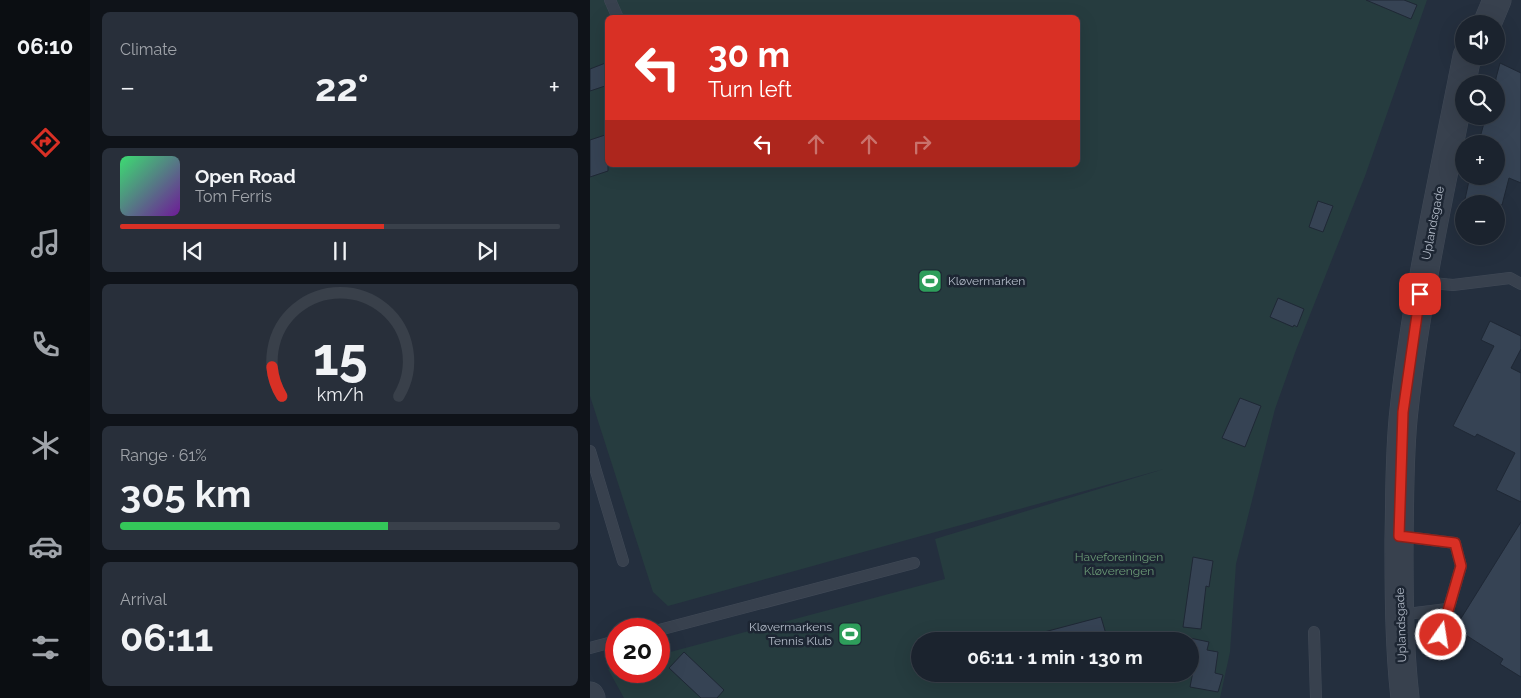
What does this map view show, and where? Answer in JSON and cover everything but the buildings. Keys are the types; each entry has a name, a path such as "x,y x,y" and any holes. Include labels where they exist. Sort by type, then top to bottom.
{"street":[{"path":"1477,15 1482,0"},
{"path":"1491,15 1497,0"},
{"name":"Uplandsgade","path":"1405,698 1399,615 1399,536 1403,412 1422,282 1436,203 1455,123"}],"lane":[{"path":"610,0 617,15"},
{"path":"1422,282 1453,285 1510,278 1521,284"},
{"path":"590,451 623,560"},
{"path":"1399,536 1455,543 1461,566 1441,635 1452,642"},
{"path":"670,627 914,563"},
{"path":"1399,615 1447,610"},
{"path":"1314,632 1316,698"},
{"path":"590,648 605,644"}],"green space":[{"name":"Kløvermarken","path":"590,0 1427,0 1365,176 1296,350 1275,409 1236,564 1230,652 1220,698 624,698 616,683 670,683 670,652 945,579 935,539 1164,469 668,606 653,592 590,396"}],"place":[{"name":"Kløvermarken","path":"930,281"},
{"name":"Kløvermarkens Tennis Klub","path":"850,634"}],"route":[{"path":"1420,294 1403,412 1399,536 1455,543 1461,566 1441,635"}],"park label":[{"name":"Haveforeningen Kløverengen","path":"1119,564"}]}
